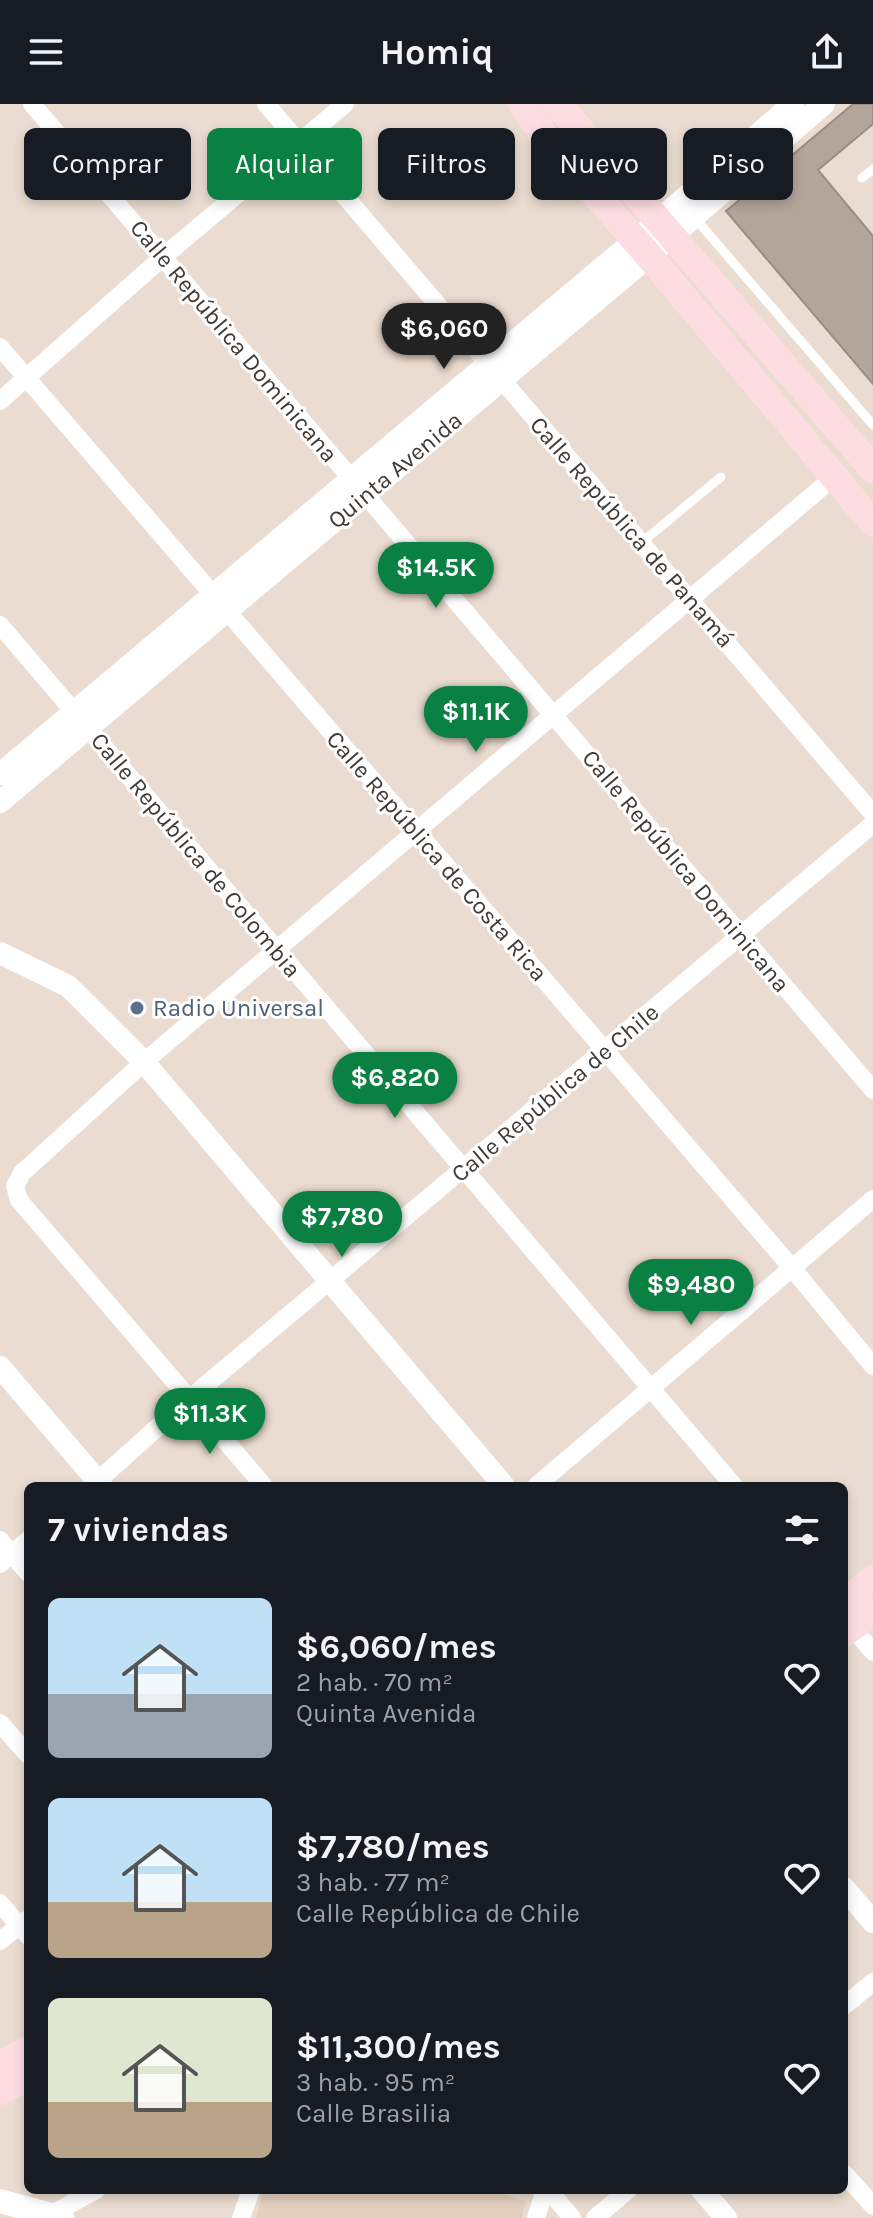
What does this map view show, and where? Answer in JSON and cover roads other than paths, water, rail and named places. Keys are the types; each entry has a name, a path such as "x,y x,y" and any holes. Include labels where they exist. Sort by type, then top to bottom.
{"main road":[{"path":"522,104 539,128"},
{"path":"561,108 869,456"},
{"path":"600,200 873,523"},
{"path":"854,1619 873,1579"},
{"path":"0,2065 24,2052"},
{"path":"0,2091 24,2079"},
{"path":"0,2201 57,2216"}],"street":[{"name":"Calle República Dominicana","path":"32,104 873,1090"},
{"name":"Calle República de Panamá","path":"266,104 287,128"},
{"path":"317,128 345,104"},
{"path":"507,104 534,128"},
{"name":"Quinta Avenida","path":"0,802 81,720 665,228 793,104"},
{"name":"Quinta Avenida","path":"665,228 694,217 824,104"},
{"path":"0,401 232,200"},
{"name":"Calle República de Panamá","path":"349,200 873,814"},
{"name":"Calle República de Costa Rica","path":"0,347 873,1366"},
{"path":"261,1482 19,1200 15,1186 22,1173 144,1062 834,477"},
{"name":"Calle República de Colombia","path":"0,625 731,1482"},
{"name":"Quinta Avenida","path":"0,774 81,720"},
{"name":"Calle República de Chile","path":"99,1482 189,1399 873,824"},
{"path":"0,953 68,986 144,1062 501,1482"},
{"path":"541,1482 873,1199"},
{"path":"0,1367 95,1482"},
{"path":"24,1542 4,1553 24,1570"},
{"path":"854,1619 873,1652"},
{"path":"0,1723 24,1750"},
{"path":"848,1893 873,1922"},
{"path":"0,1903 24,1925"},
{"path":"0,1941 24,1927"},
{"path":"848,2003 873,1982"},
{"path":"848,2178 873,2206"},
{"path":"57,2216 90,2194"},
{"path":"241,2218 250,2194"},
{"path":"536,2218 545,2194"},
{"path":"551,2194 572,2218"},
{"path":"595,2218 623,2194"},
{"path":"705,2194 726,2218"}],"lane":[{"path":"862,178 873,169"},
{"path":"694,217 873,425"},
{"path":"641,543 721,477"}],"place":[{"name":"Radio Universal","path":"137,1008"}]}
